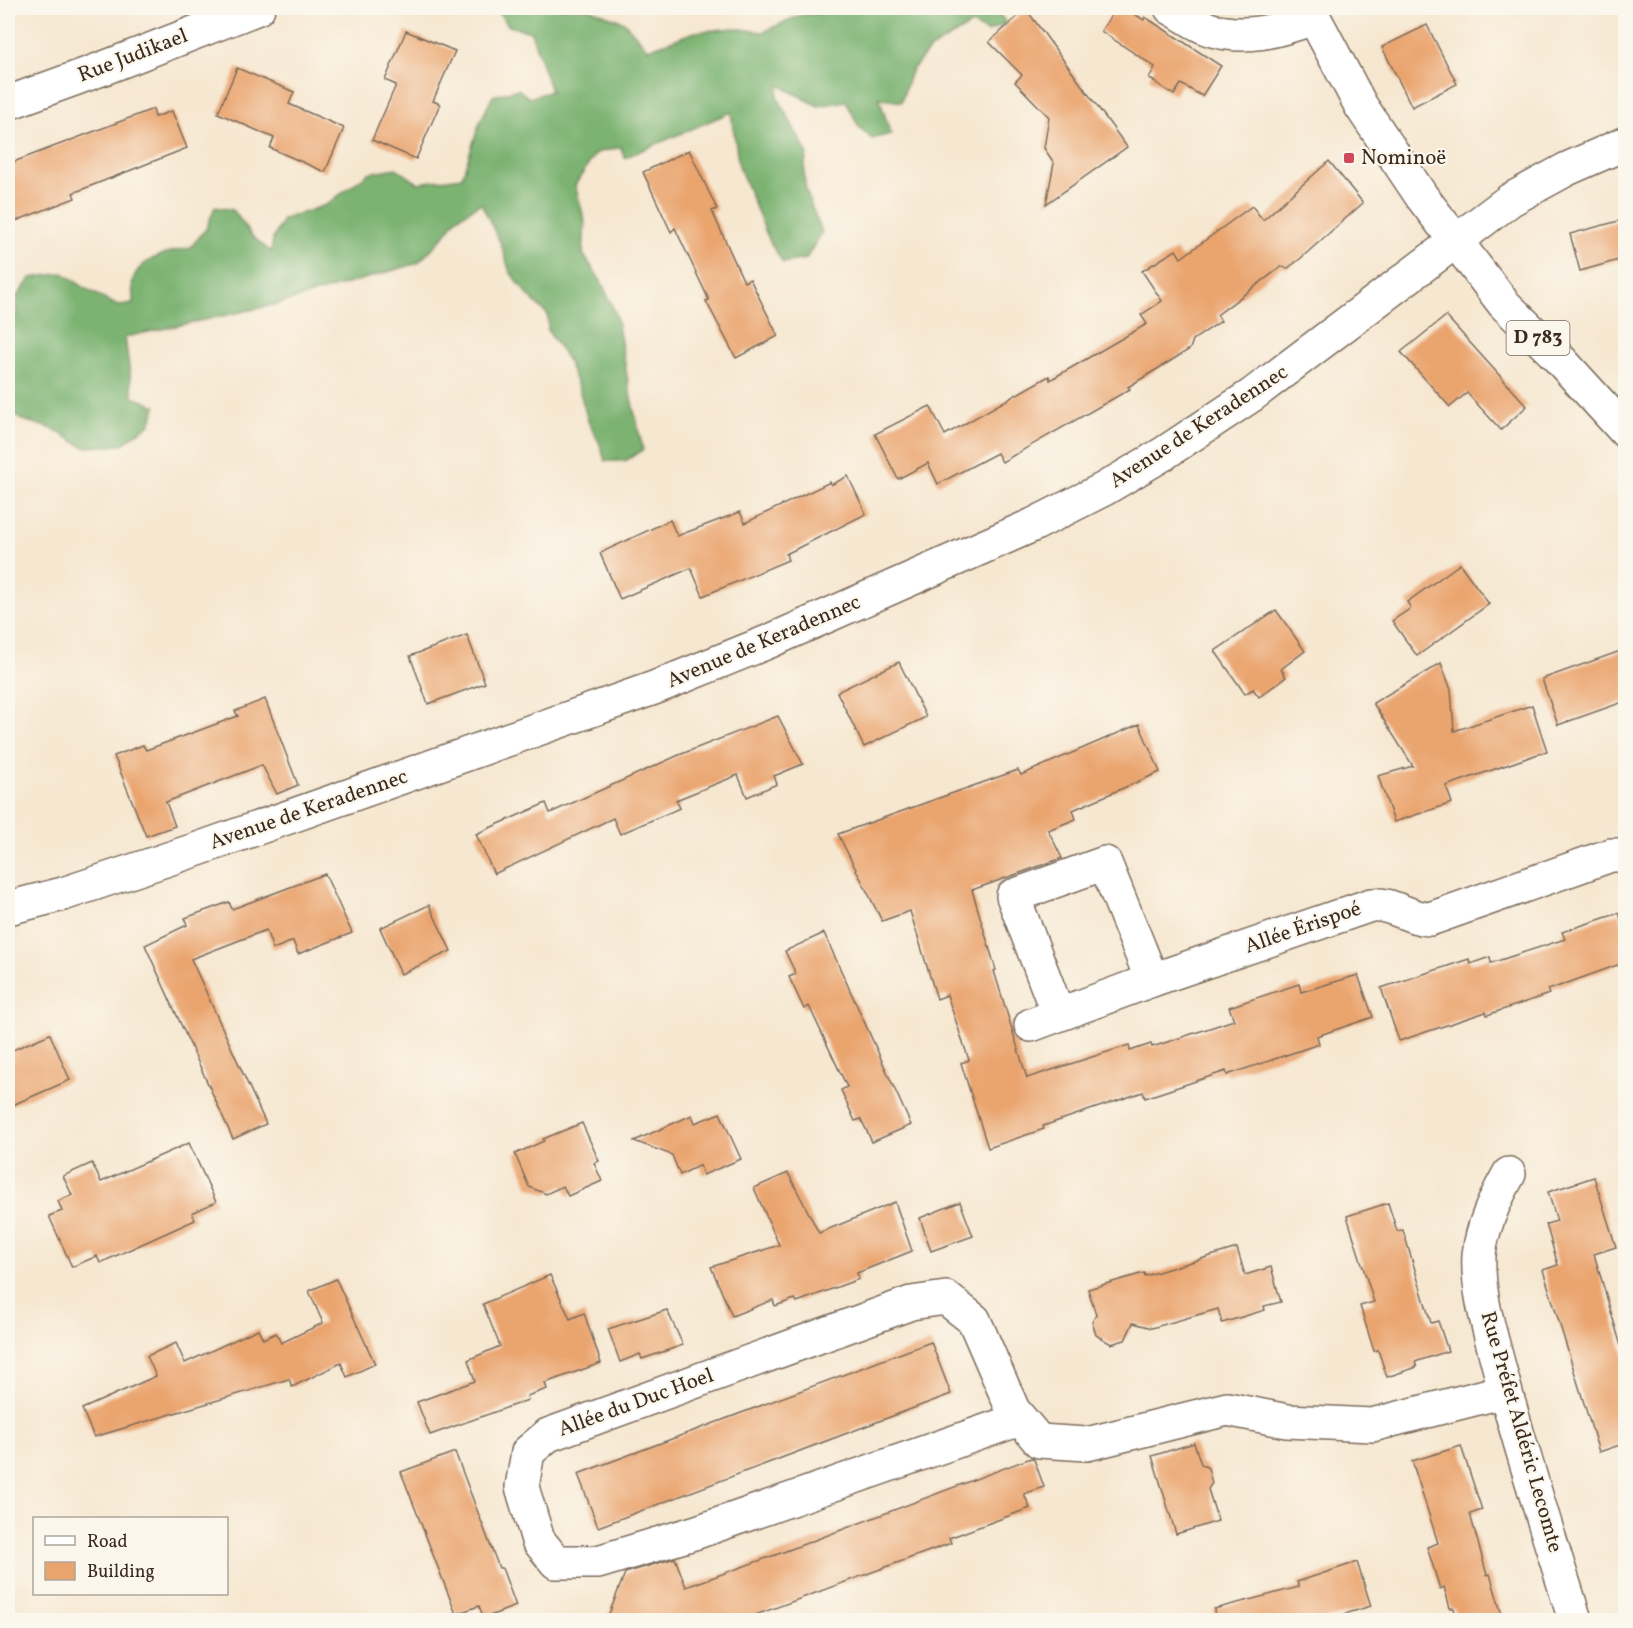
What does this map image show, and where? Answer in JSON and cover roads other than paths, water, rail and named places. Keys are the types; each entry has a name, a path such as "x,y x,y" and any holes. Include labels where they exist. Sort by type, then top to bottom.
{"street":[{"name":"Rue Judikael","path":"8,103 258,8"},
{"path":"1171,8 1210,30 1242,34 1260,34 1311,13"},
{"name":"D 783","path":"1311,13 1361,106 1392,154 1455,241 1504,304 1626,432"},
{"name":"Avenue de Keradennec","path":"8,908 63,894 198,849 654,688 916,578 1033,525 1104,489 1244,401 1510,200 1567,169 1626,143"},
{"name":"Allée Érispoé","path":"1152,980 1105,863 1013,896 1045,1019 1371,905 1381,903 1418,919 1430,919 1611,855 1626,855"},
{"name":"Rue Préfet Aldéric Lecomte","path":"1509,1174 1487,1219 1479,1268 1488,1324 1505,1392 1575,1620"},
{"name":"Allée du Duc Hoel","path":"1020,1419 698,1532 598,1562 556,1562 538,1540 522,1487 528,1452 548,1435 911,1303 946,1298 974,1320 1013,1410 1039,1442 1087,1444 1227,1409 1287,1420 1372,1425 1505,1392"}],"place":[{"name":"Nominoë","path":"1349,158"}]}
